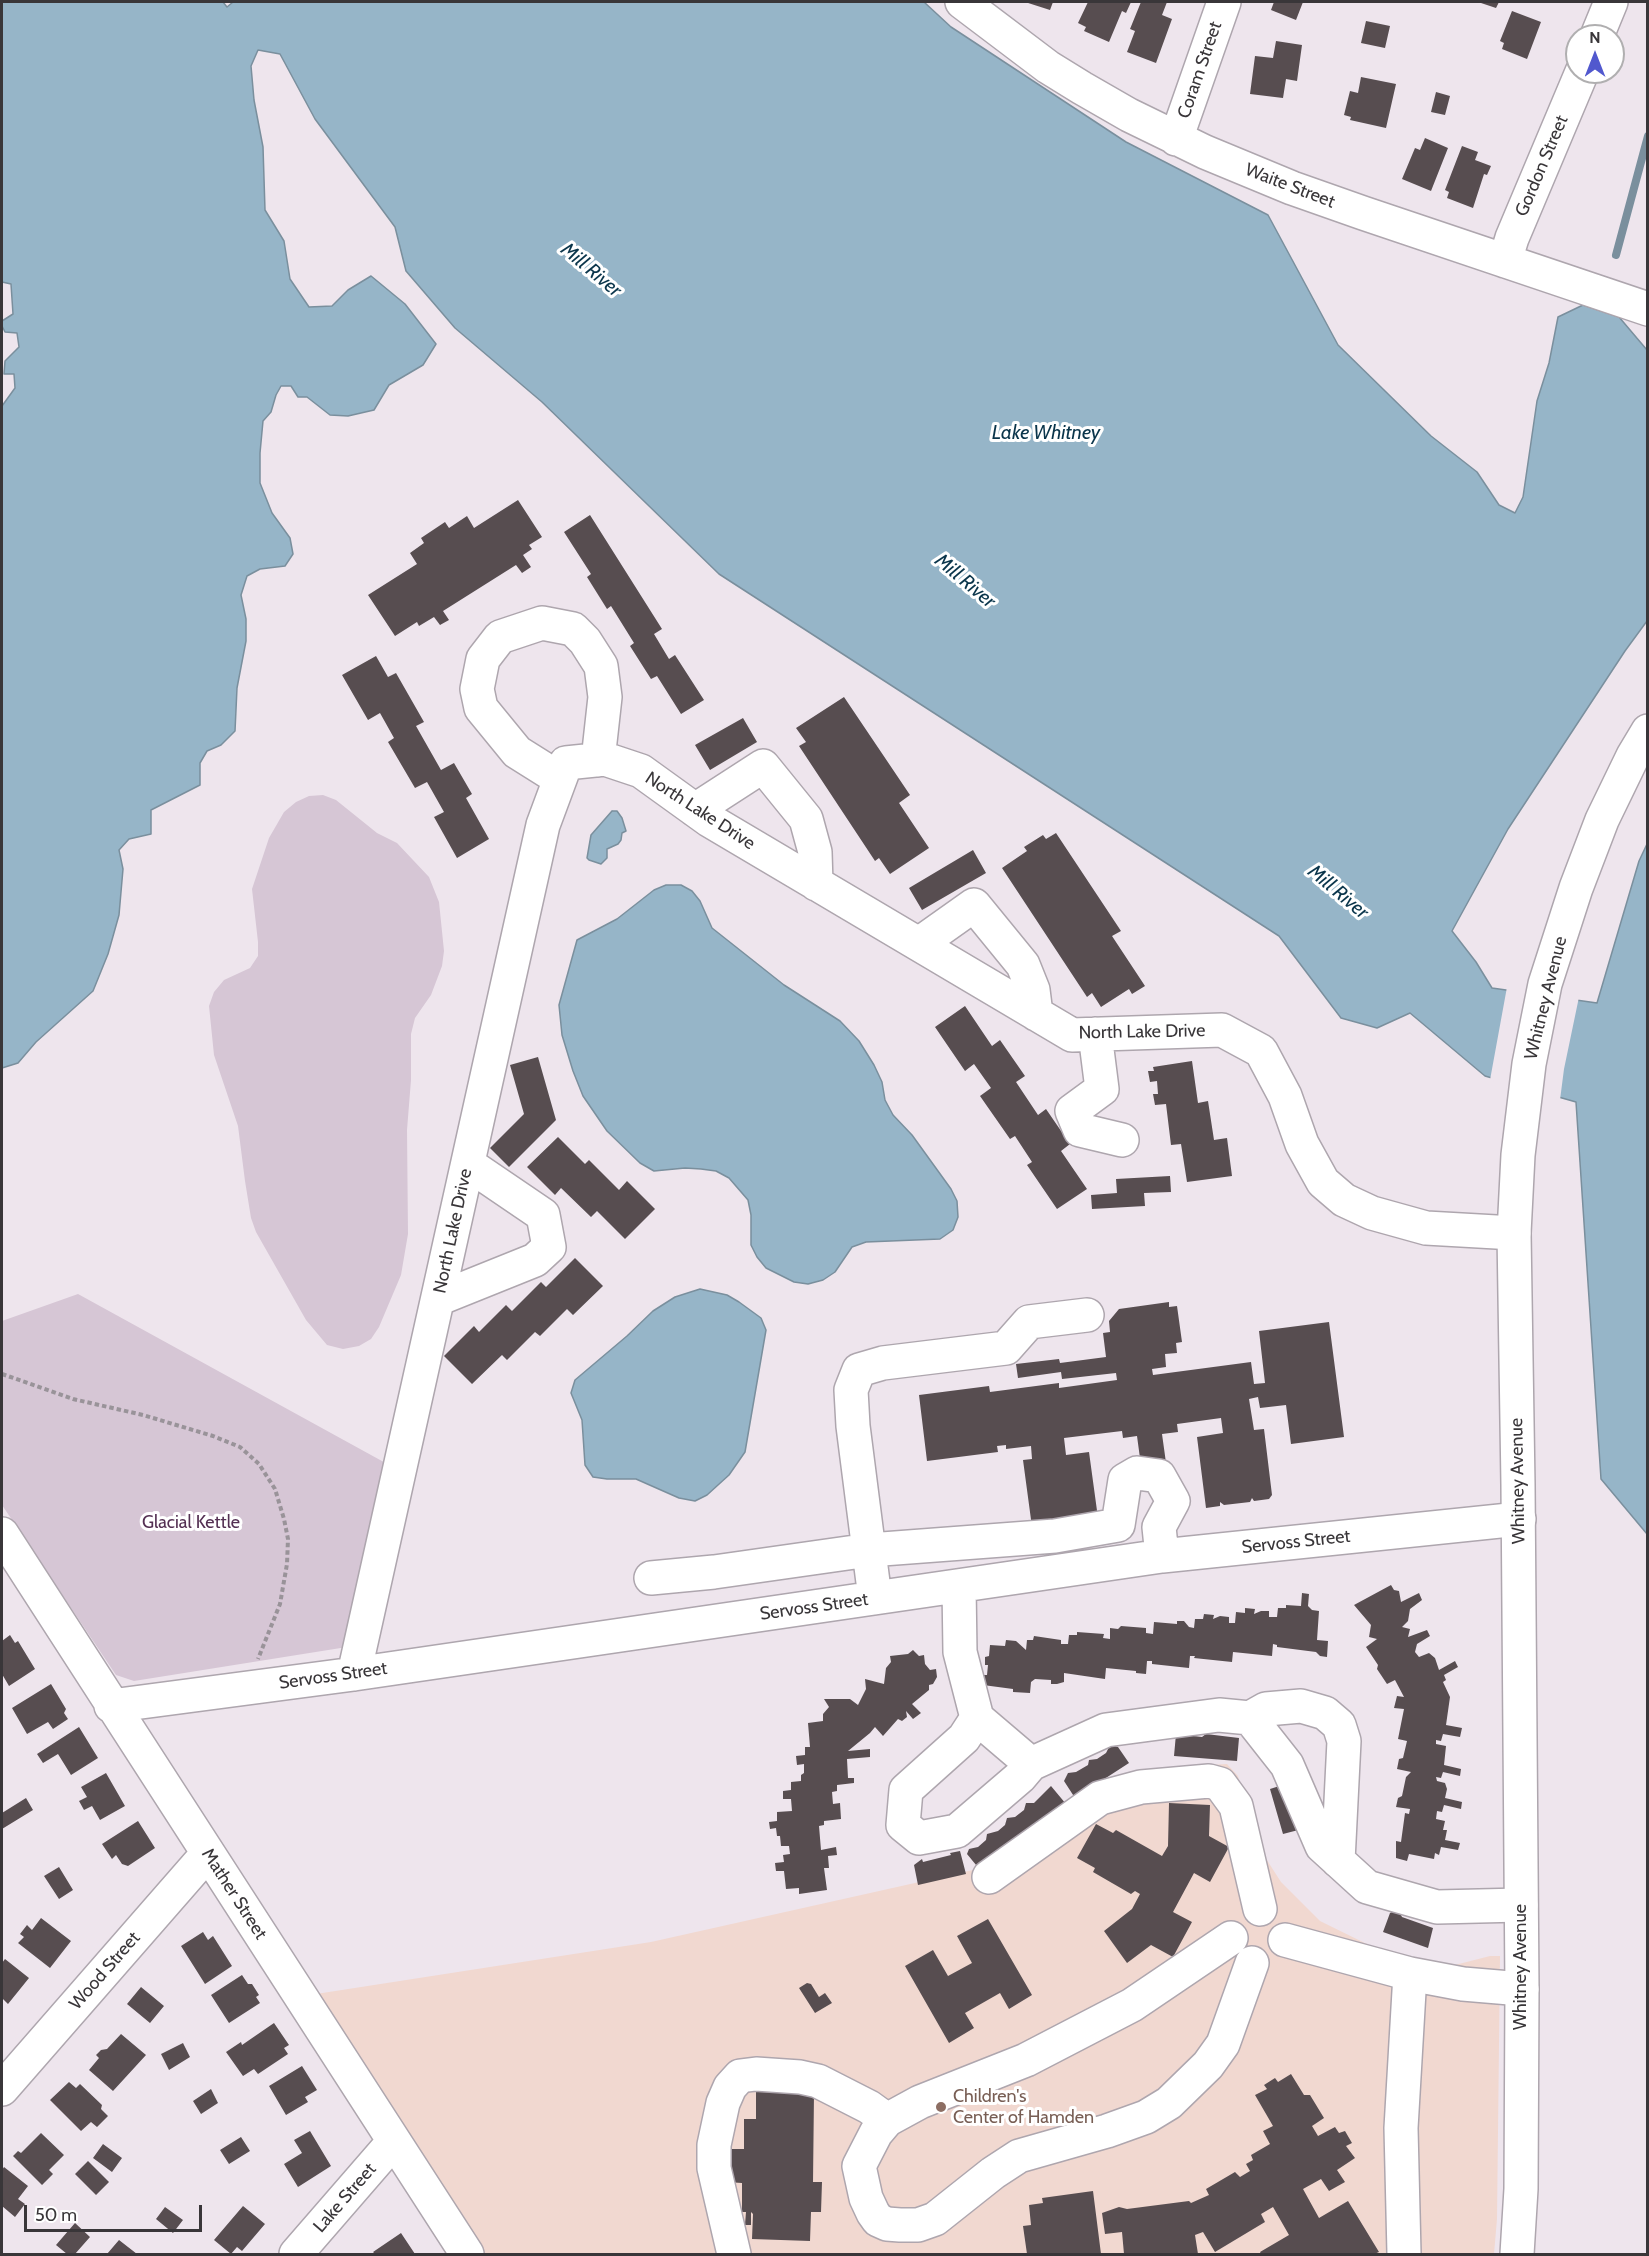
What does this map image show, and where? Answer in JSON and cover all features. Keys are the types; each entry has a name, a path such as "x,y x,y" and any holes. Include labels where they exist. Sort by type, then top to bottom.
{"street":[{"name":"Waite Street","path":"962,2 1048,67 1129,115 1176,139 1292,188 1647,309"},
{"name":"Coram Street","path":"1176,139 1224,2"},
{"path":"1602,24 1611,2"},
{"name":"Gordon Street","path":"1505,261 1512,238 1577,84"},
{"path":"560,779 517,752 481,708 477,689 483,659 500,637 542,623 573,629 585,641 601,666 605,696 598,760"},
{"name":"Whitney Avenue","path":"1517,2254 1521,2189 1522,1989 1519,1519 1514,1233 1518,1155 1524,1099 1545,984 1576,888 1602,820 1647,731"},
{"name":"North Lake Drive","path":"354,1674 543,825 566,763 604,759 641,771 695,810 1072,1035 1222,1030 1261,1052 1285,1096 1302,1144 1323,1182 1344,1200 1372,1213 1426,1228 1514,1233"},
{"path":"695,810 763,766 806,819 815,852 816,884"},
{"path":"919,944 974,905 1023,965 1033,990 1036,1014"},
{"path":"1095,1034 1102,1089 1072,1111 1080,1130 1122,1140"},
{"path":"438,1299 535,1260 549,1247 543,1215 468,1164"},
{"path":"875,1598 851,1399 851,1390 859,1370 883,1363 1006,1348 1029,1322 1087,1315"},
{"path":"651,1578 714,1572 869,1550 1054,1536 1118,1525 1125,1480 1137,1473 1159,1476 1173,1501 1159,1527 1152,1557"},
{"path":"1120,1513 1137,1531 1152,1557"},
{"name":"Servoss Street","path":"111,1706 354,1674 1152,1557 1519,1519"},
{"name":"Mather Street","path":"2,1534 10,1572 111,1706 467,2254"},
{"path":"959,1586 960,1652 976,1718 1031,1764"},
{"path":"976,1718 964,1738 906,1790 903,1825 919,1838 957,1831 1020,1777 1031,1764 1106,1730 1219,1715 1250,1718 1266,1710 1301,1706 1325,1713 1339,1725 1344,1741 1338,1861"},
{"path":"1250,1718 1287,1765 1322,1846 1367,1887 1437,1907 1521,1905"},
{"path":"989,1877 1100,1798 1141,1787 1209,1781 1220,1784 1236,1806 1260,1909"},
{"name":"Wood Street","path":"2,2089 208,1853"},
{"path":"1260,1909 1269,1911 1282,1923 1285,1940 1278,1956 1270,1961 1252,1963 1237,1954 1231,1938 1236,1920 1242,1914 1260,1909"},
{"path":"1231,1938 1132,2005 1026,2060 920,2102 887,2120 876,2133 859,2166 866,2198 878,2220 900,2226 918,2225 935,2219 993,2173 1019,2156 1107,2132 1146,2117 1169,2103 1208,2065 1222,2044 1252,1963"},
{"path":"1285,1940 1410,1974 1463,1984 1522,1989"},
{"path":"1404,2254 1401,2128 1410,1974"},
{"path":"734,2254 714,2168 714,2145 723,2103 730,2087 740,2076 756,2074 800,2077 818,2081 869,2107 887,2120"},
{"name":"Lake Street","path":"296,2254 394,2141"}],"path":[{"path":"2,1374 73,1399 143,1415 213,1436 240,1447 259,1464 275,1489 288,1539 287,1564 280,1604 257,1661 258,1686"}],"shaded area":[{"name":"Children's Center of Hamden","path":"1227,1764 1238,1776 1254,1840 1281,1882 1320,1921 1379,1950 1451,1966 1490,1956 1500,1956 1497,2219 1494,2254 475,2254 316,1994 651,1942 973,1870 1023,1851 1130,1776 1161,1768"}],"green space":[{"path":"323,795 336,800 377,833 397,843 429,877 439,902 444,951 442,966 431,995 415,1018 411,1034 411,1080 407,1130 408,1234 401,1275 379,1327 371,1339 359,1346 343,1349 327,1345 306,1320 256,1232 251,1218 238,1126 214,1055 209,1006 214,992 224,980 250,968 258,956 252,889 269,838 284,812 296,802 309,796"},
{"name":"Glacial Kettle","path":"78,1294 391,1466 347,1647 134,1681 116,1675 2,1505 2,1321"}],"water":[{"name":"Lake Whitney","path":"2,2 223,2 227,7 233,2 924,2 951,27 1126,142 1268,215 1338,345 1431,436 1477,472 1499,505 1515,513 1523,497 1537,401 1549,363 1558,317 1583,305 1619,317 1647,350 1647,621 1508,829 1452,931 1476,962 1492,988 1597,1003 1639,861 1647,844 1647,1534 1601,1479 1576,1102 1485,1076 1410,1013 1377,1028 1341,1018 1279,936 719,574 542,402 455,328 406,271 395,227 315,119 280,54 258,50 251,66 254,100 263,147 265,210 284,241 290,279 309,307 332,306 348,290 371,276 405,304 436,344 423,365 389,385 374,410 348,416 330,415 307,397 298,397 291,386 281,386 271,412 263,421 260,483 272,513 290,538 293,554 285,566 260,569 247,576 241,595 246,619 246,641 237,688 235,731 221,745 207,751 200,763 200,785 151,810 151,834 129,839 119,850 123,869 119,915 108,954 93,991 36,1042 18,1063 2,1068 2,406 15,388 14,374 4,374 5,361 19,347 17,333 5,332 2,326 2,321 13,314 11,284 2,282"},
{"path":"612,811 617,811 622,818 626,831 622,833 618,844 607,849 607,858 601,864 589,860 587,858 591,835"},
{"path":"666,885 681,885 692,891 700,901 712,928 784,985 840,1021 859,1041 882,1082 885,1100 893,1115 912,1135 951,1189 957,1201 958,1217 953,1230 940,1239 866,1242 852,1247 835,1272 823,1280 808,1284 794,1282 766,1268 757,1257 751,1245 751,1215 748,1200 729,1178 716,1171 701,1169 654,1171 640,1163 607,1131 583,1096 573,1071 562,1035 559,1005 577,940 617,919 654,890"},
{"path":"700,1289 727,1295 739,1302 761,1318 766,1330 745,1452 729,1475 707,1495 695,1501 679,1498 636,1479 593,1477 585,1465 582,1420 571,1393 575,1380 653,1311 675,1297"}],"pier":[{"path":"1507,987 1579,997 1560,1100 1490,1080"}],"building":[{"path":"1025,2 1053,2 1050,10"},
{"path":"1088,2 1131,2 1126,13 1122,11 1109,42 1084,31 1086,27 1078,23"},
{"path":"1141,2 1167,2 1162,15 1172,19 1156,63 1127,52 1135,31 1130,29"},
{"path":"1274,2 1303,2 1296,20 1271,10"},
{"path":"1478,2 1499,2 1496,8"},
{"path":"1512,11 1541,22 1527,59 1502,49 1504,43 1500,41"},
{"path":"1366,21 1390,26 1385,48 1361,43"},
{"path":"1276,41 1302,45 1297,81 1286,79 1283,98 1250,94 1255,56 1273,58"},
{"path":"1361,77 1396,84 1386,128 1350,120 1351,117 1344,115 1350,91 1358,93"},
{"path":"1436,92 1450,96 1445,115 1431,112"},
{"path":"1425,138 1448,148 1431,191 1402,179 1415,148 1420,150"},
{"path":"1462,146 1478,152 1475,160 1491,166 1487,175 1484,174 1473,208 1447,198 1449,192 1445,190"},
{"path":"518,500 542,537 529,545 532,549 523,555 531,567 522,573 516,565 443,611 449,620 440,625 434,617 419,626 417,622 395,636 368,595 417,564 410,553 424,543 421,538 445,522 449,528 467,516 474,528"},
{"path":"590,515 662,629 654,634 669,659 675,655 704,700 681,714 657,676 651,679 630,646 634,643 611,606 607,609 587,577 591,574 564,532"},
{"path":"376,656 388,677 396,673 424,722 416,726 441,770 454,763 472,794 466,798 489,839 457,858 434,817 444,812 427,782 415,788 388,742 394,738 380,713 368,720 342,675"},
{"path":"844,697 910,795 899,803 929,848 890,874 879,858 875,861 799,746 806,742 796,728"},
{"path":"743,718 757,742 710,770 695,745"},
{"path":"1056,833 1121,931 1112,936 1145,986 1132,994 1129,989 1101,1007 1092,993 1087,997 1002,868 1027,851 1024,847 1043,835 1046,839"},
{"path":"973,850 986,873 922,910 909,888"},
{"path":"965,1006 992,1046 1000,1040 1025,1076 1016,1082 1038,1115 1046,1109 1070,1144 1061,1151 1087,1189 1057,1209 1027,1165 1032,1162 1015,1136 1010,1139 980,1096 991,1088 974,1064 965,1071 935,1027"},
{"path":"538,1057 556,1120 509,1167 490,1148 524,1114 510,1065"},
{"path":"1192,1061 1198,1103 1208,1101 1214,1140 1227,1138 1232,1176 1187,1182 1181,1144 1171,1145 1166,1104 1155,1105 1153,1094 1158,1094 1157,1081 1150,1082 1148,1071 1154,1071 1153,1067"},
{"path":"558,1137 585,1164 589,1160 619,1190 627,1181 655,1209 625,1239 597,1211 591,1217 561,1188 555,1195 527,1167"},
{"path":"1170,1176 1171,1192 1144,1193 1145,1206 1092,1209 1091,1195 1117,1193 1116,1179"},
{"path":"575,1258 603,1286 573,1315 567,1309 540,1336 535,1332 507,1360 502,1355 472,1384 444,1356 474,1326 479,1332 506,1305 512,1311 541,1282 546,1287"},
{"path":"1169,1302 1169,1307 1177,1306 1182,1342 1176,1343 1177,1353 1165,1354 1166,1367 1152,1369 1153,1375 1251,1362 1254,1384 1265,1383 1259,1331 1329,1322 1344,1437 1291,1444 1286,1405 1260,1408 1258,1397 1249,1399 1254,1430 1264,1429 1272,1495 1269,1499 1254,1501 1252,1498 1250,1502 1224,1505 1220,1502 1220,1506 1206,1508 1197,1437 1223,1433 1221,1418 1177,1424 1178,1432 1162,1434 1167,1470 1142,1473 1137,1436 1123,1438 1122,1431 1064,1438 1066,1455 1089,1452 1098,1518 1032,1527 1023,1460 1032,1459 1031,1446 1006,1449 1006,1445 997,1446 998,1452 927,1461 919,1395 989,1386 990,1392 1059,1383 1059,1388 1117,1380 1116,1373 1062,1379 1061,1372 1018,1378 1016,1364 1059,1359 1060,1363 1106,1357 1103,1333 1110,1332 1109,1321 1119,1309"},
{"path":"1391,1585 1394,1590 1399,1591 1401,1602 1419,1593 1422,1600 1410,1609 1408,1621 1402,1627 1410,1629 1408,1637 1427,1630 1430,1636 1417,1644 1415,1652 1419,1657 1429,1653 1435,1658 1439,1670 1455,1661 1458,1667 1444,1675 1446,1680 1443,1682 1450,1697 1446,1725 1462,1728 1460,1737 1443,1734 1441,1741 1436,1740 1436,1744 1446,1746 1444,1765 1461,1769 1460,1776 1443,1772 1441,1778 1436,1777 1437,1781 1445,1783 1447,1789 1445,1798 1462,1802 1461,1809 1444,1805 1442,1812 1437,1811 1436,1819 1445,1821 1443,1830 1447,1830 1445,1840 1460,1843 1458,1850 1441,1847 1439,1855 1435,1853 1434,1859 1409,1854 1407,1861 1396,1858 1396,1841 1401,1842 1405,1813 1409,1814 1410,1809 1396,1807 1398,1798 1402,1796 1406,1777 1411,1772 1397,1769 1399,1759 1403,1758 1407,1741 1398,1739 1404,1709 1394,1708 1397,1696 1404,1697 1395,1680 1387,1684 1377,1669 1378,1665 1366,1647 1377,1639 1369,1637 1371,1625 1354,1605"},
{"path":"1302,1593 1309,1594 1308,1606 1312,1610 1319,1611 1317,1640 1328,1641 1327,1657 1320,1656 1316,1652 1277,1647 1273,1644 1272,1656 1233,1652 1232,1662 1190,1656 1189,1668 1152,1664 1152,1661 1147,1661 1146,1674 1106,1668 1105,1679 1064,1673 1064,1682 1057,1684 1051,1684 1051,1680 1035,1679 1031,1682 1030,1693 1013,1692 1013,1689 983,1685 988,1665 985,1665 985,1657 989,1656 990,1645 1005,1646 1006,1640 1016,1641 1026,1650 1027,1640 1033,1640 1034,1636 1061,1640 1061,1644 1068,1644 1069,1635 1077,1635 1077,1632 1104,1634 1103,1638 1110,1639 1110,1628 1118,1629 1121,1626 1146,1628 1146,1633 1153,1634 1154,1622 1177,1624 1177,1621 1184,1621 1189,1627 1194,1628 1195,1619 1203,1619 1204,1614 1214,1615 1213,1619 1220,1616 1229,1617 1229,1623 1235,1623 1236,1612 1245,1613 1245,1608 1255,1609 1254,1614 1269,1611 1269,1617 1277,1617 1278,1608 1286,1608 1286,1605 1301,1606"},
{"path":"10,1635 15,1643 18,1641 35,1669 9,1686 2,1674 2,1641"},
{"path":"913,1650 919,1656 924,1655 925,1664 930,1670 936,1669 937,1677 933,1684 929,1685 929,1690 912,1704 921,1713 913,1719 906,1711 907,1717 902,1721 898,1719 883,1736 875,1727 848,1751 870,1749 870,1757 847,1759 848,1778 854,1778 854,1783 837,1785 837,1791 832,1792 833,1804 840,1803 841,1819 824,1821 824,1825 819,1826 821,1850 836,1847 837,1855 828,1856 829,1868 824,1868 827,1890 799,1894 799,1888 786,1889 784,1871 776,1871 775,1863 784,1862 783,1855 790,1854 789,1846 781,1846 776,1828 770,1829 769,1822 777,1821 777,1812 792,1811 791,1799 783,1799 783,1791 791,1790 791,1782 801,1781 801,1775 804,1773 804,1764 797,1765 796,1756 805,1755 805,1747 810,1747 808,1723 823,1721 823,1714 829,1707 824,1699 850,1699 858,1705 866,1689 865,1679 884,1684 886,1668 891,1662 890,1656 908,1654"},
{"path":"51,1684 66,1709 64,1713 68,1719 53,1729 48,1722 27,1734 12,1708"},
{"path":"79,1727 98,1758 71,1775 58,1754 43,1763 37,1754"},
{"path":"1176,1734 1202,1737 1206,1734 1239,1738 1237,1761 1174,1756"},
{"path":"1109,1747 1118,1747 1129,1763 1075,1798 1064,1781 1068,1773 1076,1772 1088,1765 1089,1760 1097,1759 1106,1753"},
{"path":"106,1773 125,1806 100,1820 92,1806 84,1810 79,1801 87,1797 81,1787"},
{"path":"1292,1782 1306,1828 1283,1834 1270,1789"},
{"path":"1051,1786 1066,1804 981,1871 967,1854 969,1849 978,1847 986,1840 987,1834 998,1831 1005,1825 1007,1818 1015,1817 1024,1810 1026,1803 1034,1803"},
{"path":"26,1798 33,1810 2,1829 2,1813"},
{"path":"1169,1803 1210,1805 1209,1836 1229,1847 1210,1882 1194,1873 1173,1912 1192,1922 1173,1957 1151,1945 1127,1963 1104,1931 1132,1909 1140,1894 1135,1891 1131,1894 1093,1872 1095,1868 1077,1858 1096,1824 1113,1833 1116,1830 1162,1856 1168,1846"},
{"path":"138,1821 155,1848 128,1866 122,1864 116,1855 112,1859 102,1844"},
{"path":"960,1851 966,1874 918,1885 914,1865 922,1859 923,1862"},
{"path":"59,1867 73,1890 59,1899 44,1876"},
{"path":"1394,1911 1400,1913 1402,1917 1433,1928 1428,1948 1383,1932 1390,1913"},
{"path":"41,1918 71,1941 50,1968 18,1943 24,1937 20,1934 27,1925 32,1930"},
{"path":"988,1919 1032,1995 1009,2009 1000,1993 965,2013 974,2028 949,2043 905,1966 933,1950 948,1976 972,1963 957,1936"},
{"path":"203,1932 208,1940 213,1936 232,1966 205,1984 181,1946"},
{"path":"5,1959 29,1978 8,2004 2,1998 2,1963"},
{"path":"242,1975 248,1984 252,1984 259,1995 256,1997 260,2003 229,2023 211,1995"},
{"path":"807,1983 811,1984 819,1997 825,1993 832,2003 815,2013 799,1988"},
{"path":"141,1987 164,2006 150,2023 127,2004"},
{"path":"274,2023 289,2045 284,2048 288,2054 258,2074 254,2069 243,2076 226,2052 241,2042 242,2045"},
{"path":"121,2034 146,2055 113,2091 89,2070 99,2058 96,2055 101,2050 107,2049"},
{"path":"183,2043 190,2057 169,2070 161,2054"},
{"path":"302,2066 317,2090 305,2097 308,2102 286,2115 269,2086"},
{"path":"1291,2074 1304,2095 1310,2095 1324,2118 1312,2126 1318,2136 1335,2127 1339,2133 1345,2131 1352,2143 1346,2146 1355,2158 1337,2170 1345,2182 1329,2191 1321,2179 1303,2189 1319,2218 1348,2201 1379,2252 1374,2254 1261,2254 1260,2252 1289,2235 1273,2207 1261,2214 1265,2222 1215,2252 1203,2232 1195,2235 1198,2254 1124,2254 1122,2232 1105,2234 1102,2213 1119,2207 1127,2209 1189,2201 1191,2203 1209,2195 1206,2189 1235,2172 1240,2177 1250,2171 1246,2164 1253,2160 1251,2155 1270,2144 1263,2131 1273,2126 1255,2095 1267,2089 1264,2085 1275,2078 1278,2082"},
{"path":"69,2082 76,2088 80,2084 102,2105 101,2109 108,2116 97,2127 91,2122 81,2131 50,2100"},
{"path":"211,2089 218,2103 201,2114 193,2101"},
{"path":"756,2092 814,2093 813,2182 822,2182 821,2212 811,2212 810,2241 752,2239 753,2214 751,2212 751,2225 745,2225 746,2212 742,2212 742,2183 727,2182 728,2149 744,2149 744,2119 756,2119"},
{"path":"310,2131 331,2166 298,2187 284,2164 302,2153 294,2140"},
{"path":"41,2133 64,2155 49,2170 53,2174 42,2185 13,2156 18,2151 21,2153"},
{"path":"241,2137 250,2151 229,2164 220,2150"},
{"path":"103,2144 122,2158 112,2172 93,2158"},
{"path":"88,2161 109,2182 96,2195 75,2174"},
{"path":"4,2167 28,2186 18,2199 25,2204 15,2217 2,2206 2,2170"},
{"path":"1093,2191 1101,2254 1027,2254 1023,2226 1031,2225 1029,2205 1043,2203 1042,2198"},
{"path":"243,2206 265,2224 242,2251 237,2247 231,2254 214,2240"},
{"path":"165,2207 183,2220 173,2233 156,2219"},
{"path":"75,2223 90,2237 75,2254 67,2254 56,2245"},
{"path":"401,2233 415,2254 375,2254 373,2252"},
{"path":"119,2240 137,2254 107,2254"}],"waterway":[{"path":"1616,255 1648,136"}],"place":[{"name":"Children's Center of Hamden","path":"941,2107"}],"water label":[{"name":"Mill River","path":"591,270"},
{"name":"Mill River","path":"965,581"},
{"name":"Mill River","path":"1338,892"}]}
